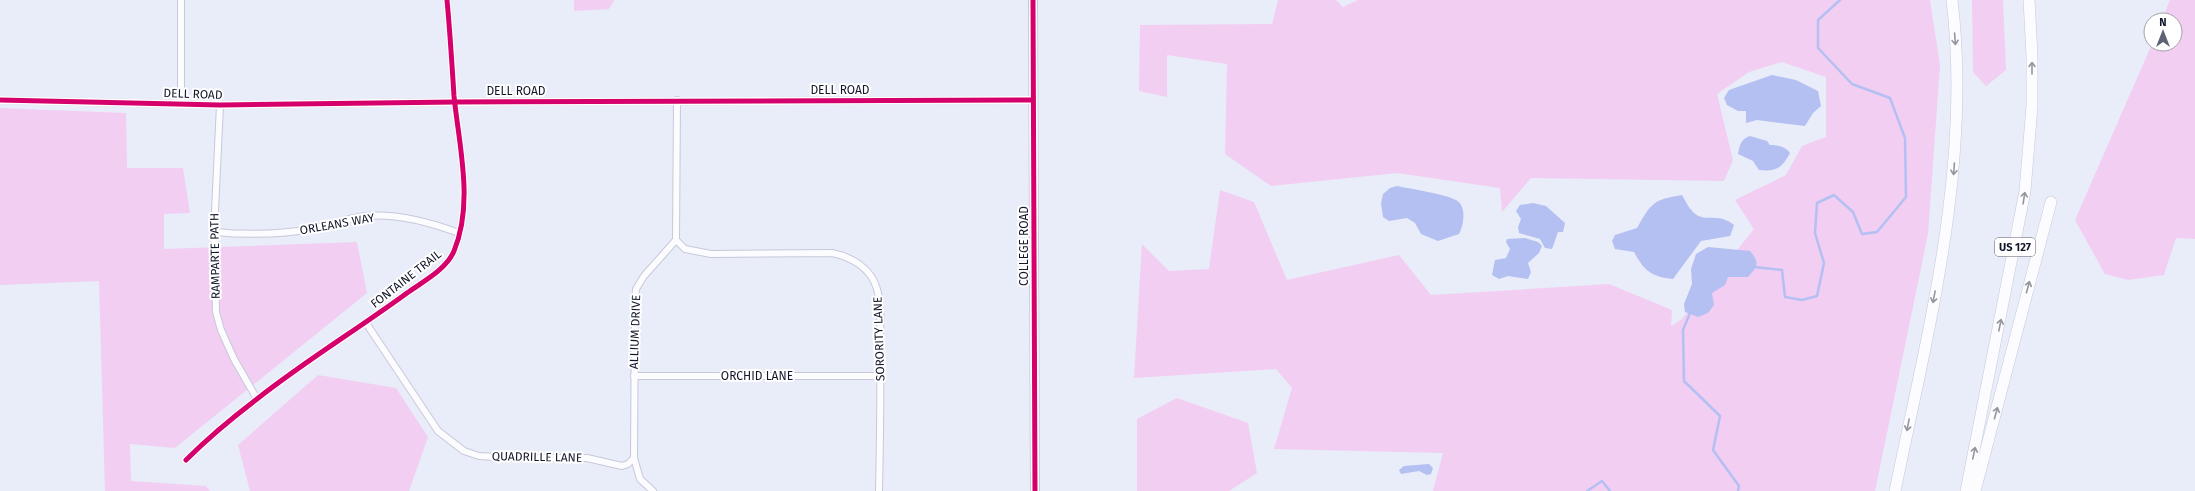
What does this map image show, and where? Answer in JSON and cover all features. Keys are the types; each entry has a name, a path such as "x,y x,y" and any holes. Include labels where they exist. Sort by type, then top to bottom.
{"highway":[{"path":"1895,491 1942,258 1952,188 1957,94 1952,0"},
{"name":"US 127","path":"1966,491 2025,190 2032,91 2029,0"},
{"path":"1975,491 2051,202"}],"street":[{"path":"181,0 181,103"},
{"name":"FONTAINE TRAIL","path":"186,460 257,399 366,323 448,262 454,252 459,233 463,200 447,0"},
{"name":"COLLEGE ROAD","path":"1033,0 1035,491"},
{"name":"DELL ROAD","path":"0,100 220,105 677,100 1033,100"},
{"path":"676,240 677,100"},
{"name":"RAMPARTE PATH","path":"220,105 214,232 215,299 221,330 234,359 257,399"},
{"name":"ORLEANS WAY","path":"214,232 236,234 286,233 364,216 379,216 402,217 459,233"},
{"name":"SORORITY LANE","path":"676,240 685,249 697,252 832,253 846,256 861,265 870,276 877,289 880,302 881,376 879,491"},
{"name":"ALLIUM DRIVE","path":"634,458 636,289 644,276 676,240"},
{"name":"QUADRILLE LANE","path":"366,323 438,431 464,451 479,456 508,458 587,458 622,466 628,464 634,458"},
{"name":"ORCHID LANE","path":"634,376 881,376"},
{"path":"634,458 640,479 653,491"}],"shaded area":[{"path":"574,0 614,0 609,9 574,11"},
{"path":"1278,0 1336,0 1343,7 1358,0 1930,0 1940,65 1928,234 1875,491 1433,491 1443,453 1274,449 1292,388 1276,369 1134,378 1142,244 1169,271 1209,269 1220,190 1254,202 1287,280 1399,255 1431,295 1609,284 1672,310 1671,326 1682,319 1754,229 1735,200 1786,175 1802,146 1826,137 1826,77 1782,62 1749,72 1717,94 1733,160 1724,181 1531,178 1502,212 1500,188 1397,173 1271,186 1225,154 1227,64 1167,55 1167,97 1139,91 1140,25 1272,24"},
{"path":"1972,0 2003,0 2006,70 1986,86 1973,72"},
{"path":"2170,0 2195,0 2195,239 2176,238 2164,275 2128,280 2105,274 2075,220 2148,52 2183,52 2183,12 2165,12"},
{"path":"0,108 126,113 127,168 183,168 190,213 164,214 164,249 357,242 367,293 175,448 130,444 131,481 206,486 210,491 105,491 99,281 0,285"},
{"path":"318,375 396,388 428,437 409,491 250,491 238,445"},
{"path":"1177,398 1248,423 1257,473 1229,491 1137,491 1137,419"}],"water":[{"path":"1772,75 1796,80 1818,91 1821,106 1813,113 1805,126 1757,120 1746,123 1746,111 1738,111 1727,105 1724,98 1729,90"},
{"path":"1750,136 1767,141 1770,145 1782,147 1790,153 1778,168 1759,170 1753,161 1738,154 1741,142"},
{"path":"1397,186 1436,194 1456,200 1462,207 1464,216 1459,234 1438,241 1421,234 1415,223 1407,218 1389,221 1383,217 1381,203 1383,194 1390,188"},
{"path":"1682,195 1693,212 1698,215 1707,218 1722,219 1734,225 1730,236 1701,241 1673,279 1659,277 1649,272 1641,264 1634,252 1615,249 1612,241 1615,235 1637,228 1650,207 1659,201"},
{"path":"1533,203 1546,206 1565,223 1563,232 1558,232 1552,249 1545,248 1540,239 1519,233 1518,227 1521,219 1516,211 1520,205"},
{"path":"1525,238 1538,242 1542,246 1539,253 1528,263 1531,272 1528,279 1508,276 1499,279 1492,275 1495,260 1506,258 1510,249 1506,242 1507,239"},
{"path":"1708,247 1750,251 1755,259 1756,267 1748,277 1728,277 1725,285 1712,293 1714,305 1708,313 1698,317 1685,312 1684,304 1692,284 1691,269 1696,254"},
{"path":"1429,464 1433,468 1431,474 1427,475 1419,471 1401,474 1399,470 1404,466"}],"waterway":[{"path":"1754,267 1782,270 1785,297 1802,300 1817,296 1824,263 1815,233 1817,203 1834,195 1853,212 1862,234 1877,232 1906,197 1905,138 1890,98 1852,84 1818,48 1818,20 1840,0"},
{"path":"1690,313 1683,330 1684,381 1720,416 1713,450 1739,486 1738,491"},
{"path":"1587,491 1602,481 1610,491"}],"cycle path":[{"path":"186,460 220,428 275,385 440,270 454,251 460,233 464,194 454,96 447,0"},
{"path":"1033,0 1035,491"},
{"path":"0,100 220,105 456,102 1033,100"}]}
